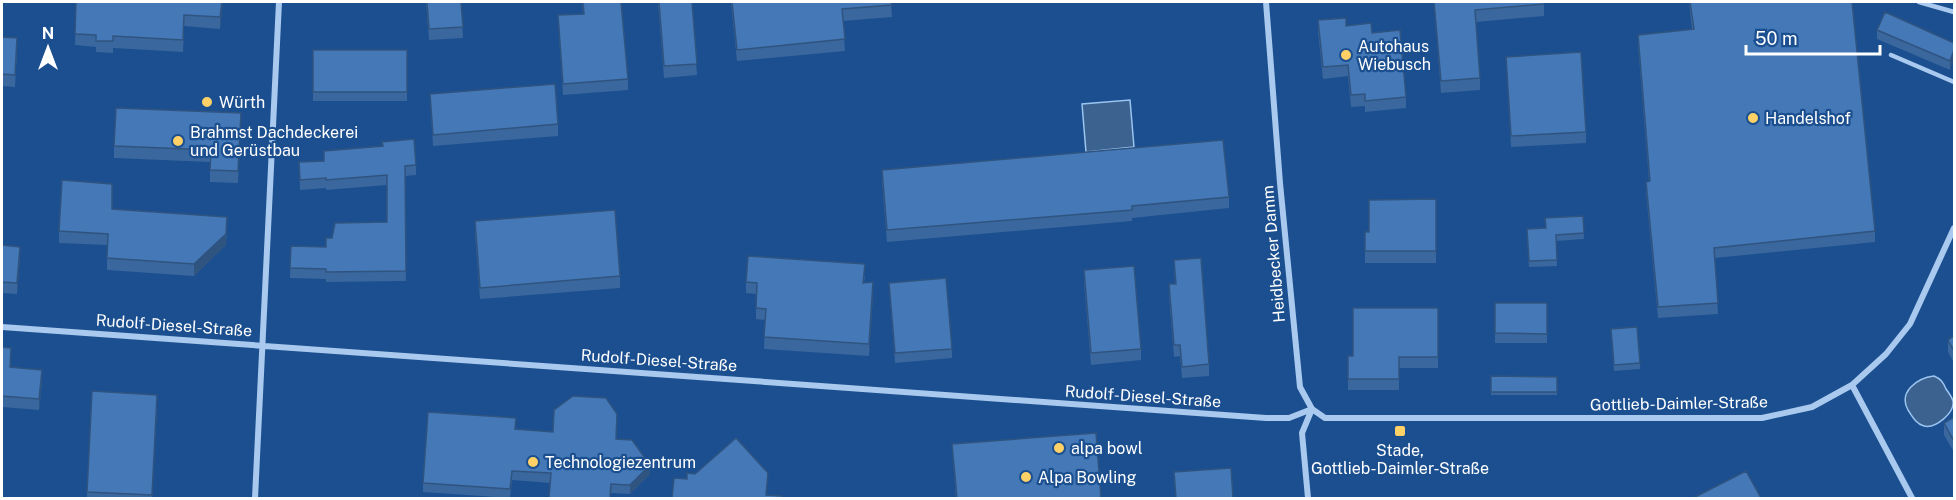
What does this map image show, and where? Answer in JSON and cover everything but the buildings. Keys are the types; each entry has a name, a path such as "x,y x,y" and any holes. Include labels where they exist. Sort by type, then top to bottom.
{"street":[{"path":"255,498 279,2"},
{"name":"Heidbecker Damm","path":"1266,2 1300,387 1312,409"},
{"name":"Gottlieb-Daimler-Straße","path":"1312,409 1325,418 1340,419 1762,418 1812,406 1852,385 1886,354 1910,324 1954,228"},
{"name":"Rudolf-Diesel-Straße","path":"2,327 1266,418 1289,418 1312,409"},
{"path":"1852,385 1912,498"},
{"path":"1308,498 1302,433 1312,409"}],"lane":[{"path":"1919,2 1954,12"},
{"path":"1891,55 1954,82"}],"water":[{"path":"1130,100 1134,147 1086,152 1082,104"},
{"path":"1934,376 1943,383 1952,399 1953,406 1948,415 1939,423 1924,426 1916,422 1911,415 1905,397 1916,383"}],"place":[{"name":"Autohaus Wiebusch","path":"1346,55"},
{"name":"Würth","path":"207,102"},
{"name":"Handelshof","path":"1753,118"},
{"name":"Brahmst Dachdeckerei und Gerüstbau","path":"178,141"},
{"name":"Stade, Gottlieb-Daimler-Straße","path":"1400,431"},
{"name":"alpa bowl","path":"1059,448"},
{"name":"Technologiezentrum","path":"533,462"},
{"name":"Alpa Bowling","path":"1026,477"}]}
